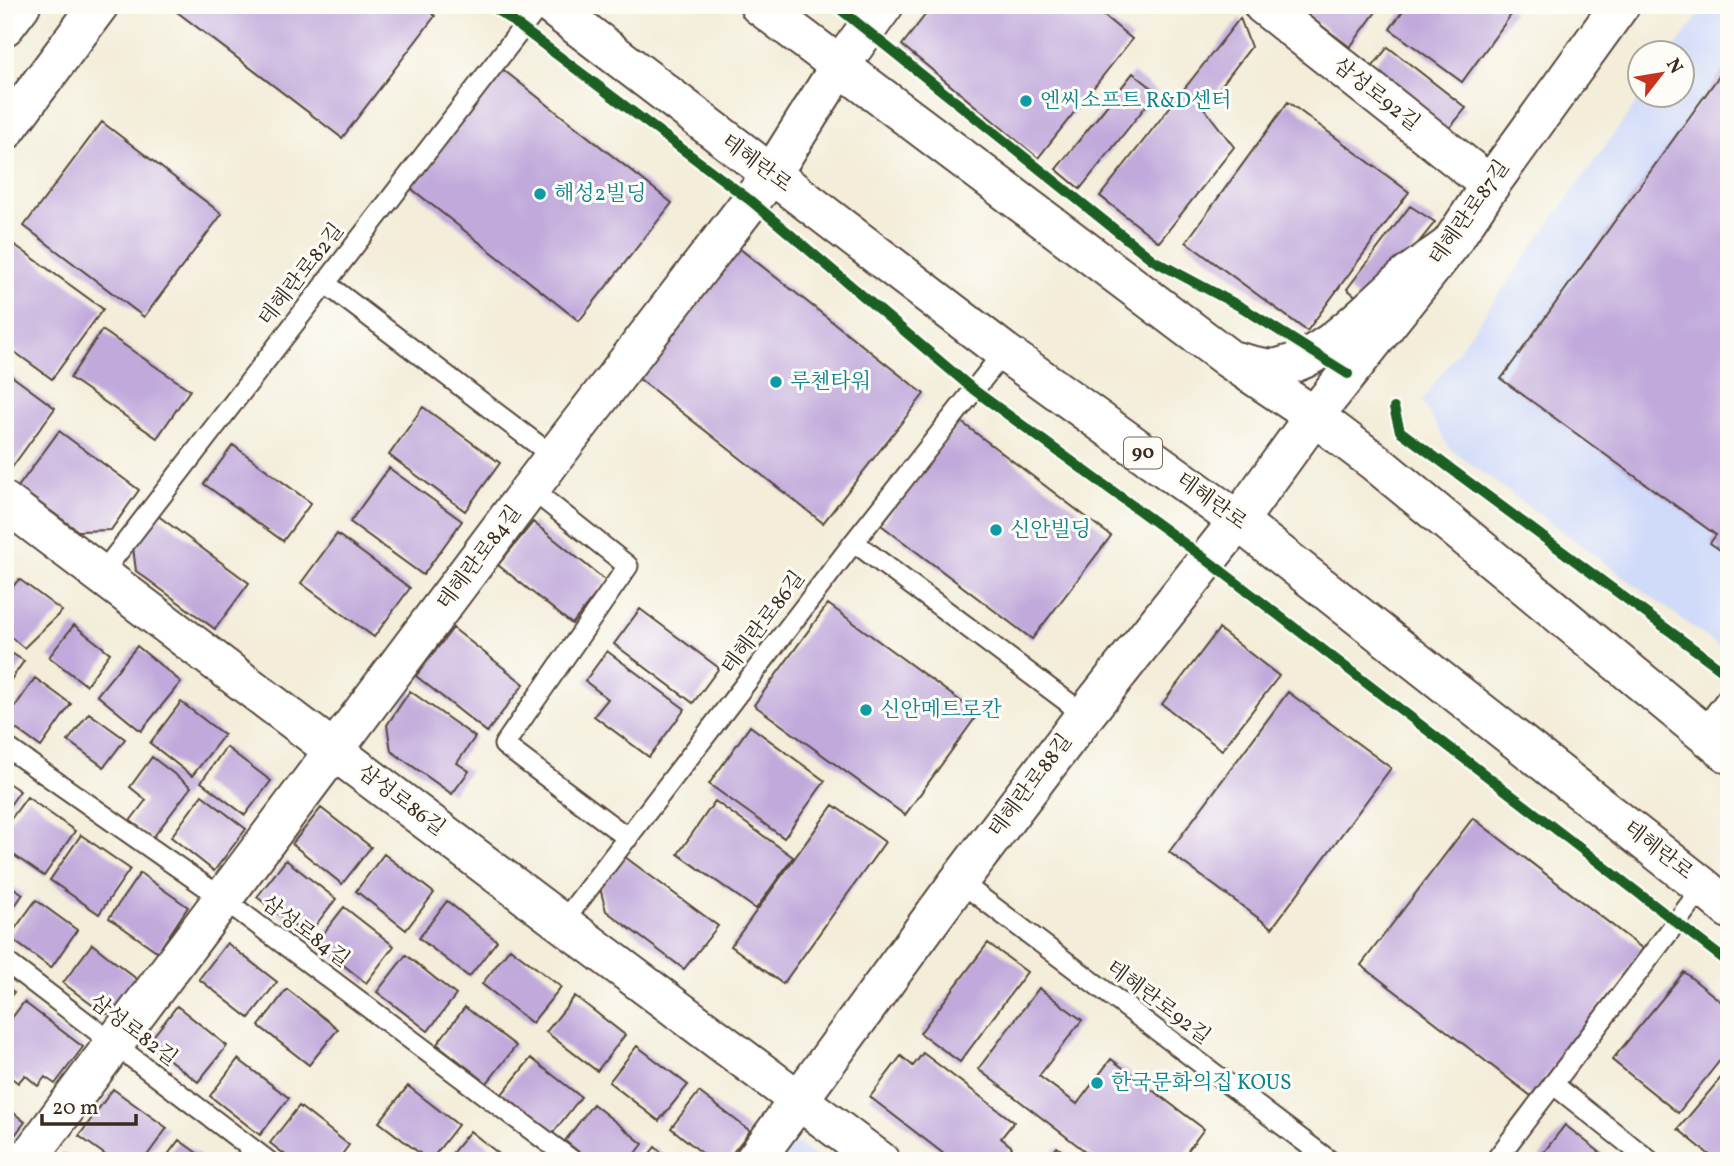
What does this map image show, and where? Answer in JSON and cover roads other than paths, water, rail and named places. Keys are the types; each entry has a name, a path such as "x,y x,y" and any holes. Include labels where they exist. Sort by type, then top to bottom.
{"street":[{"path":"5,26 21,5"},
{"path":"5,131 99,5"},
{"name":"테헤란로","path":"550,5 1004,352 1238,521 1716,898"},
{"path":"759,5 839,68 1229,359 1314,416 1716,742"},
{"name":"테헤란로84길","path":"26,1161 554,457 771,175 839,68 884,5"},
{"name":"삼성로92길","path":"1263,5 1490,185"},
{"name":"테헤란로87길","path":"1314,416 1450,245 1620,5"},
{"path":"1229,359 1275,369 1305,357 1339,336 1406,277 1450,245"},
{"name":"테헤란로88길","path":"754,1161 959,881 1084,715 1238,521 1314,416"},
{"name":"삼성로86길","path":"5,502 880,1161"}],"lane":[{"name":"테헤란로82길","path":"102,573 540,5"},
{"path":"324,283 554,457"},
{"name":"테헤란로86길","path":"562,923 1004,352"},
{"path":"531,489 628,566 504,745 628,838"},
{"path":"855,542 1084,715"},
{"path":"1716,742 1729,695"},
{"name":"삼성로84길","path":"5,746 222,898 573,1161"},
{"name":"테헤란로92길","path":"959,881 1330,1161"},
{"path":"1495,1161 1553,1084 1716,898"},
{"name":"삼성로82길","path":"5,961 268,1161"},
{"path":"1553,1084 1650,1161"}],"place":[{"name":"엔씨소프트 R&D센터","path":"1026,101"},
{"name":"해성2빌딩","path":"540,194"},
{"name":"루첸타워","path":"776,382"},
{"name":"신안빌딩","path":"996,530"},
{"name":"신안메트로칸","path":"866,710"},
{"name":"한국문화의집 KOUS","path":"1097,1083"}]}
